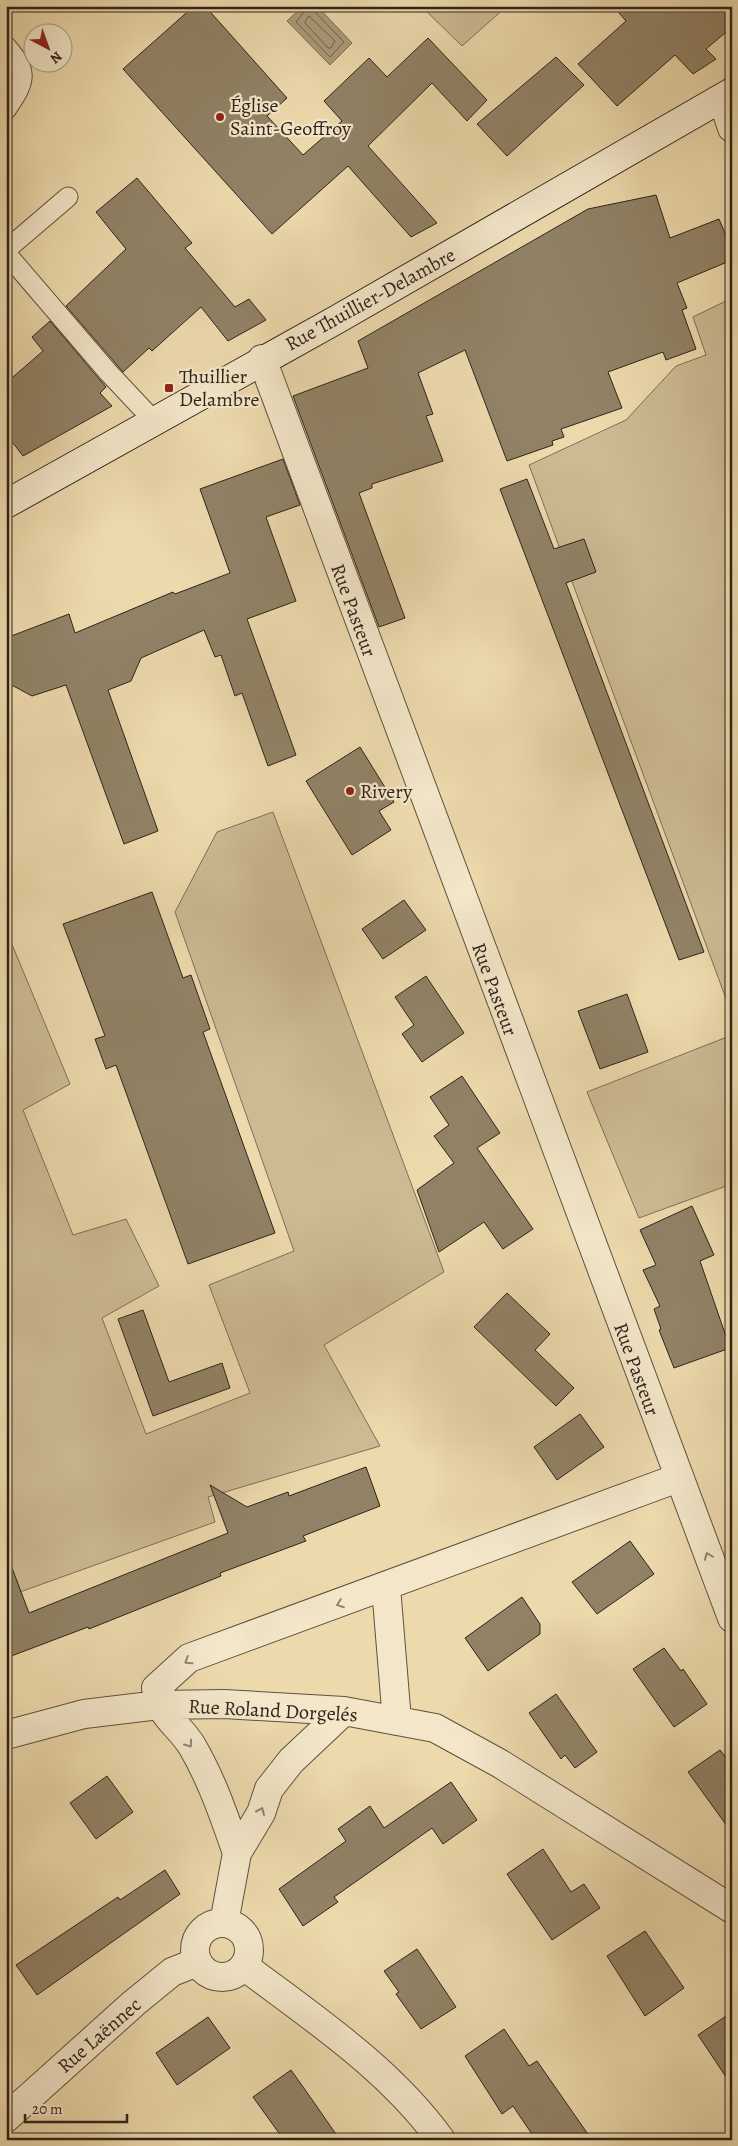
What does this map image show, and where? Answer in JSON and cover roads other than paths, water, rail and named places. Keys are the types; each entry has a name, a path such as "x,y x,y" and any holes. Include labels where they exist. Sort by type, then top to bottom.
{"street":[{"path":"727,95 732,128"},
{"name":"Rue Thuillier-Delambre","path":"6,504 262,359 336,320 727,95"},
{"name":"Rue Pasteur","path":"262,359 678,1478 732,1618"},
{"path":"237,1853 217,1795 191,1744 171,1723 159,1706 156,1688 189,1658 678,1478"},
{"path":"386,1587 397,1721"},
{"name":"Rue Roland Dorgelés","path":"6,1735 84,1714 159,1706 224,1704 344,1711 435,1728 455,1738 732,1909"},
{"path":"224,1923 237,1853 261,1813 270,1789 291,1761 344,1711"},
{"path":"224,1923 233,1926 246,1938 249,1948 244,1966 231,1976 215,1977 201,1968 197,1962 196,1943 206,1928 224,1923"},
{"name":"Rue Laënnec","path":"6,2118 134,2003 172,1972 197,1962"},
{"path":"244,1966 372,2065 420,2110 441,2140"}],"lane":[{"path":"6,46 18,59 23,72 23,82 6,110"},
{"path":"68,197 6,252 108,372 154,421"}],"water":[{"path":"303,6 317,6 352,43 330,65 287,21"}],"place":[{"name":"Église Saint-Geoffroy","path":"220,117"},
{"name":"Thuillier Delambre","path":"169,388"},
{"name":"Rivery","path":"350,791"}]}
